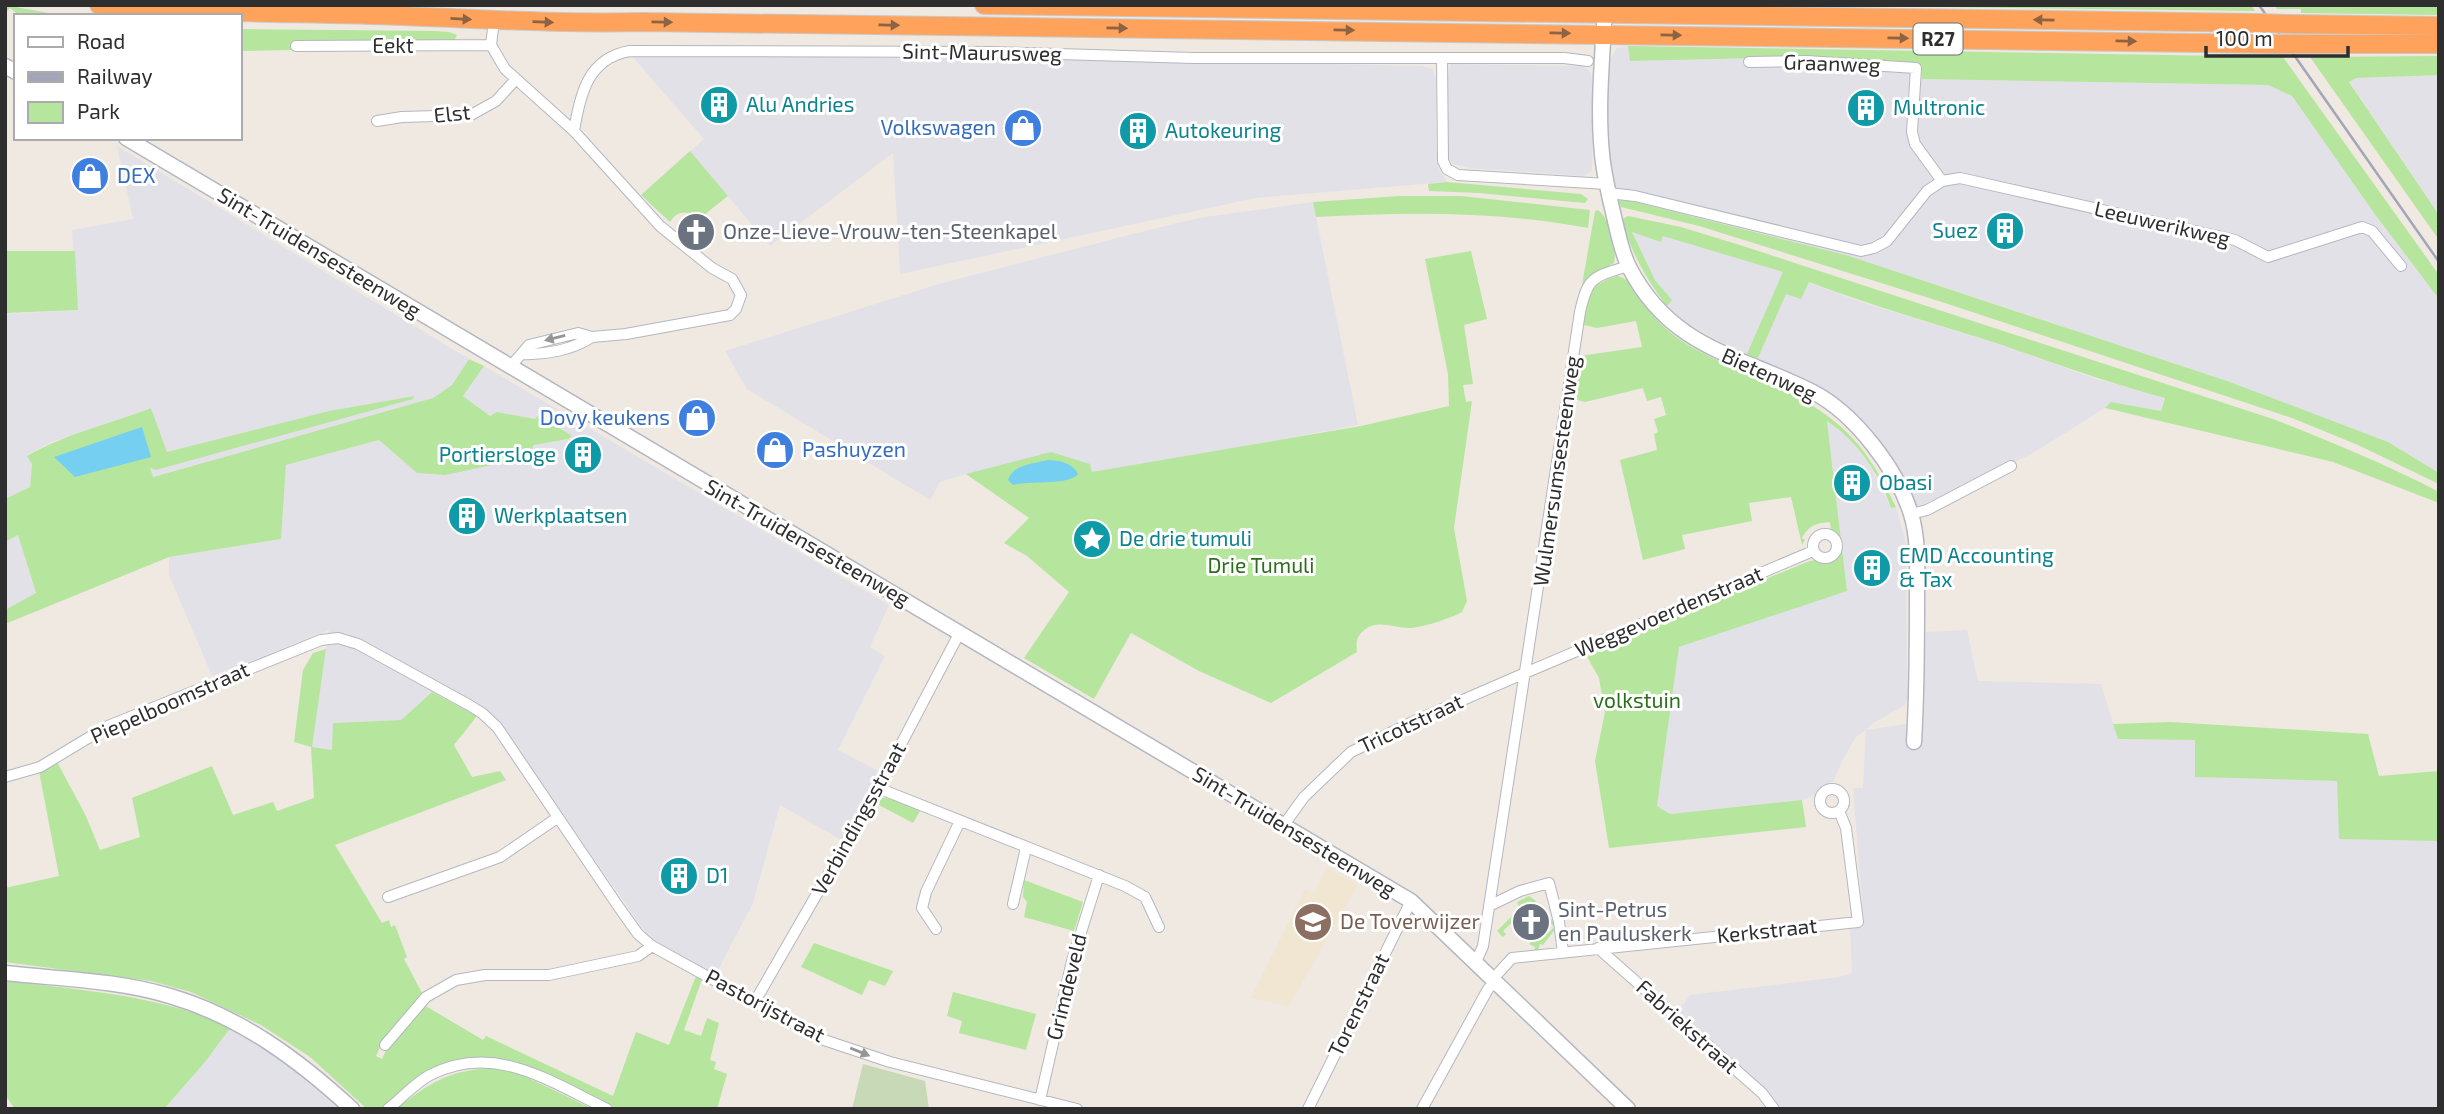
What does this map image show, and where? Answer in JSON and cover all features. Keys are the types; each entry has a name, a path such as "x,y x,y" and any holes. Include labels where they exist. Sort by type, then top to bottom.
{"highway":[{"name":"R27","path":"99,5 202,12 594,23 2439,44"},
{"name":"R27","path":"984,5 1605,10 2439,26"}],"main road":[{"path":"1605,10 1602,34 1601,136 1608,188 1628,266"},
{"name":"Sint-Truidensesteenweg","path":"129,140 1411,901 1628,1109"},
{"name":"Bietenweg","path":"1628,266 1645,293 1680,329 1712,349 1814,393 1852,421 1894,477 1911,514 1917,556 1917,687 1914,742"},
{"path":"5,973 140,989 171,996 205,1009 268,1041 300,1064 352,1109"}],"street":[{"path":"493,29 491,46 500,62 574,131 660,226 712,268 732,279 741,295 736,309 730,315 653,330 592,337 582,344 540,355 522,354 510,367"},
{"name":"Eekt","path":"296,46 491,46"},
{"name":"Sint-Maurusweg","path":"574,131 578,107 592,73 615,54 630,51 990,52 1194,58 1564,58 1588,61"},
{"path":"1442,58 1443,161 1449,171 1458,175 1608,188 1861,251 1887,241 1927,191 1942,181"},
{"name":"Graanweg","path":"1748,62 1806,61 1916,68 1912,132 1915,144 1942,181"},
{"name":"Elst","path":"377,121 402,117 471,115 496,101 516,79"},
{"name":"Leeuwerikweg","path":"1942,181 1960,178 2235,240 2268,257 2362,227 2372,231 2401,266"},
{"name":"Wulmersumsesteenweg","path":"1476,962 1483,946 1584,296 1591,281 1628,266"},
{"path":"1911,514 1927,510 2011,466"},
{"name":"Weggevoerdenstraat","path":"1525,673 1813,551"},
{"name":"Verbindingsstraat","path":"754,1003 878,788 960,632"},
{"name":"Piepelboomstraat","path":"5,777 40,767 108,726 182,695 321,640 338,638"},
{"name":"Pastorijstraat","path":"338,638 358,644 482,713 497,727 556,818 638,934 652,946 816,1036 863,1054 1077,1109"},
{"name":"Tricotstraat","path":"1283,826 1304,797 1351,752 1525,673"},
{"path":"878,788 1125,886 1145,897 1159,927"},
{"name":"Kerkstraat","path":"1422,1109 1488,989 1512,958 1858,922 1846,828 1839,811"},
{"path":"388,897 500,857 556,818"},
{"path":"936,929 922,908 960,821"},
{"path":"1013,904 1027,848"},
{"name":"Grimdeveld","path":"1040,1100 1072,961 1099,876"},
{"path":"1489,906 1520,891 1549,883 1563,952"},
{"name":"Torenstraat","path":"1308,1109 1411,901"},
{"path":"385,1045 426,997 456,980 485,975 549,975 638,956 652,946"},
{"name":"Fabriekstraat","path":"1598,948 1762,1093 1774,1109"},
{"path":"388,1109 428,1076 468,1063 489,1062 514,1065 607,1109"}],"shaded area":[{"path":"1628,46 1631,61 1802,57 1922,65 1923,79 2268,85 2292,96 2374,213 2439,299 2439,473 2388,442 2053,323 1846,255 1618,200 1611,181 1607,141 1609,61 1617,48"},
{"path":"630,54 987,57 1423,66 1432,69 1436,78 1438,167 1447,182 1256,198 900,274 893,153 770,246 690,151 704,139"},
{"path":"1451,64 1583,66 1590,72 1593,86 1592,171 1584,176 1470,168 1453,164 1448,158 1448,74"},
{"path":"2439,75 2439,215 2349,81 2356,78"},
{"path":"117,146 469,359 452,385 433,398 152,477 150,468 156,470 413,396 329,411 167,452 151,408 51,442 27,455 32,464 30,487 5,499 5,314 78,310 72,230 133,219"},
{"path":"1313,202 1358,425 1092,473 966,474 940,482 930,500 747,389 725,351 939,284 1121,237 1198,218"},
{"path":"1632,232 1661,241 1663,236 1784,272 1746,356 1683,321 1667,306 1671,299 1655,280"},
{"path":"1808,282 2096,379 2165,397 2161,411 2111,402 2033,453 1920,506 1914,504 1895,465 1807,382 1757,360 1786,293"},
{"path":"484,366 889,605 870,647 885,656 838,750 880,772 843,841 780,805 753,903 715,976 663,947 646,933 500,725 439,685 401,720 333,723 333,751 311,747 329,630 212,676 169,575 169,557 281,539 286,465 379,440 417,473 568,439 535,419 497,412 490,416 463,396"},
{"path":"1827,420 1846,436 1869,463 1891,508 1896,507 1906,543 1907,697 1904,706 1873,723 1856,737 1834,781 1823,785 1817,794 1802,800 1670,814 1657,806 1679,647 1847,590"},
{"path":"18,535 36,594 5,610 5,542"},
{"path":"1967,630 1978,681 2101,684 2118,739 2195,740 2196,777 2337,781 2439,840 2439,1109 1778,1109 1677,1013 1690,995 1839,977 1852,973 1850,927 1864,925 1853,788 1863,788 1866,730 1906,724 1924,726 1925,632"},
{"name":"De Toverwijzer","path":"1327,867 1358,885 1289,1006 1251,998 1305,890 1314,894"},
{"path":"231,1027 267,1048 339,1109 164,1109"}],"green space":[{"path":"5,5 54,14 18,14 10,8 5,14"},
{"path":"1772,5 2251,5 2255,11"},
{"path":"2274,5 2439,5 2439,15 2301,13 2301,9 2277,9"},
{"path":"242,29 435,31 457,35 454,41 294,41 294,50 242,51"},
{"path":"1628,46 2283,57 2439,275 2439,299 2374,213 2292,96 2268,85 1922,79 1922,65 1802,57 1630,61"},
{"path":"2439,56 2439,75 2356,78 2349,82 2439,215 2439,240 2310,57"},
{"path":"690,151 728,196 700,218 684,212 676,215 670,222 641,195"},
{"path":"1447,182 1581,194 1588,199 1585,203 1429,191 1428,184"},
{"path":"1400,196 1461,196 1590,210 1588,228 1520,218 1452,214 1316,217 1313,202"},
{"path":"1618,200 1846,255 2227,381 2388,442 2439,473 2439,484 2358,445 2292,418 1945,303 1699,226 1621,207"},
{"path":"1598,210 1612,234 1614,263 1582,285 1595,211"},
{"path":"1628,216 1681,227 1743,246 2276,420 2439,492 2439,503 2333,462 2105,408 2111,402 2161,411 2165,398 1809,282 1801,299 1786,294 1757,360 1746,356 1783,272 1663,236 1661,242 1632,232 1655,280 1672,300 1667,306 1640,265 1630,243 1621,220"},
{"path":"5,251 75,251 78,310 5,313"},
{"name":"Drie Tumuli","path":"1471,251 1487,319 1464,325 1473,384 1463,385 1466,402 1472,401 1454,528 1467,601 1462,612 1415,628 1373,625 1362,632 1358,639 1357,652 1271,703 1199,671 1131,633 1094,699 1024,658 1069,592 1027,556 1004,543 1029,518 966,474 1051,452 1090,464 1092,472 1361,426 1449,406 1448,374 1425,259"},
{"name":"volkstuin","path":"1617,276 1628,282 1653,316 1683,342 1797,397 1836,423 1868,457 1896,507 1891,508 1881,483 1858,448 1827,421 1847,591 1679,647 1657,806 1670,814 1802,800 1806,827 1609,848 1595,761 1605,712 1599,678 1585,653 1807,562 1829,562 1837,557 1840,545 1839,539 1831,530 1830,522 1811,527 1802,538 1805,540 1802,545 1791,497 1749,503 1752,521 1682,535 1685,549 1643,560 1620,460 1657,450 1654,434 1658,432 1654,419 1666,415 1661,397 1647,401 1643,388 1585,402 1574,399 1580,356 1642,347 1636,321 1597,328 1584,325 1590,293 1599,283"},
{"path":"469,359 484,366 463,396 490,416 497,412 535,419 539,415 572,436 534,445 526,458 445,475 417,473 379,440 286,465 281,539 169,557 5,624 5,610 36,593 18,535 5,542 5,499 30,487 32,464 27,456 72,435 151,408 167,452 329,411 414,396 413,399 156,470 150,468 153,477 433,398 452,385"},
{"path":"326,649 312,747 332,750 333,723 401,720 432,692 477,716 454,745 472,777 500,771 506,780 335,845 382,923 389,920 391,927 395,925 407,957 404,959 422,993 384,1038 376,1056 382,1059 387,1048 424,1005 483,1040 486,1036 613,1096 636,1032 669,1045 696,976 702,979 684,1030 701,1036 707,1018 719,1023 710,1060 716,1062 714,1069 727,1074 717,1109 618,1109 517,1062 479,1058 423,1074 380,1109 367,1109 310,1057 261,1025 191,992 151,981 5,962 5,888 59,876 39,771 57,762 85,814 100,850 140,837 132,798 212,766 233,815 273,802 277,811 314,798 311,747 294,742 303,670 313,653"},
{"path":"2170,722 2368,734 2379,776 2439,771 2439,841 2339,839 2337,781 2195,777 2195,740 2118,739 2113,724"},
{"path":"881,797 896,800 920,811 913,823 877,804"},
{"path":"1024,880 1083,902 1074,931 1024,917 1027,902 1023,897"},
{"path":"1529,896 1536,901 1533,904 1530,901 1524,906 1526,909 1503,931 1506,934 1503,937 1497,931 1520,908 1517,902"},
{"path":"1547,915 1556,928 1543,945 1540,944 1538,952 1534,951 1535,947 1529,944 1545,929 1549,932 1554,927 1545,917"},
{"path":"814,943 893,971 885,986 869,980 862,995 801,967"},
{"path":"5,981 120,995 204,1016 231,1027 164,1109 15,1109 5,1095"},
{"path":"953,992 1036,1014 1026,1050 959,1033 962,1021 947,1016"},
{"path":"863,1064 925,1081 929,1109 852,1109"},
{"path":"490,1068 516,1072 593,1109 396,1109 419,1092 450,1075"}],"water":[{"path":"142,427 151,457 75,477 54,457"},
{"path":"1048,460 1065,463 1073,467 1078,474 1066,480 1013,485 1008,480 1019,468"}],"railway":[{"path":"2259,5 2439,262"}],"place":[{"name":"Alu Andries","path":"719,105"},
{"name":"Multronic","path":"1866,108"},
{"name":"Volkswagen","path":"1023,128"},
{"name":"Autokeuring","path":"1138,131"},
{"name":"DEX","path":"90,176"},
{"name":"Suez","path":"2005,231"},
{"name":"Onze-Lieve-Vrouw-ten-Steenkapel","path":"696,232"},
{"name":"Dovy keukens","path":"697,418"},
{"name":"Pashuyzen","path":"775,450"},
{"name":"Portiersloge","path":"583,455"},
{"name":"Obasi","path":"1852,483"},
{"name":"Werkplaatsen","path":"467,516"},
{"name":"De drie tumuli","path":"1092,539"},
{"name":"EMD Accounting & Tax","path":"1872,568"},
{"name":"D1","path":"679,876"},
{"name":"De Toverwijzer","path":"1313,922"},
{"name":"Sint-Petrus en Pauluskerk","path":"1531,922"}]}
